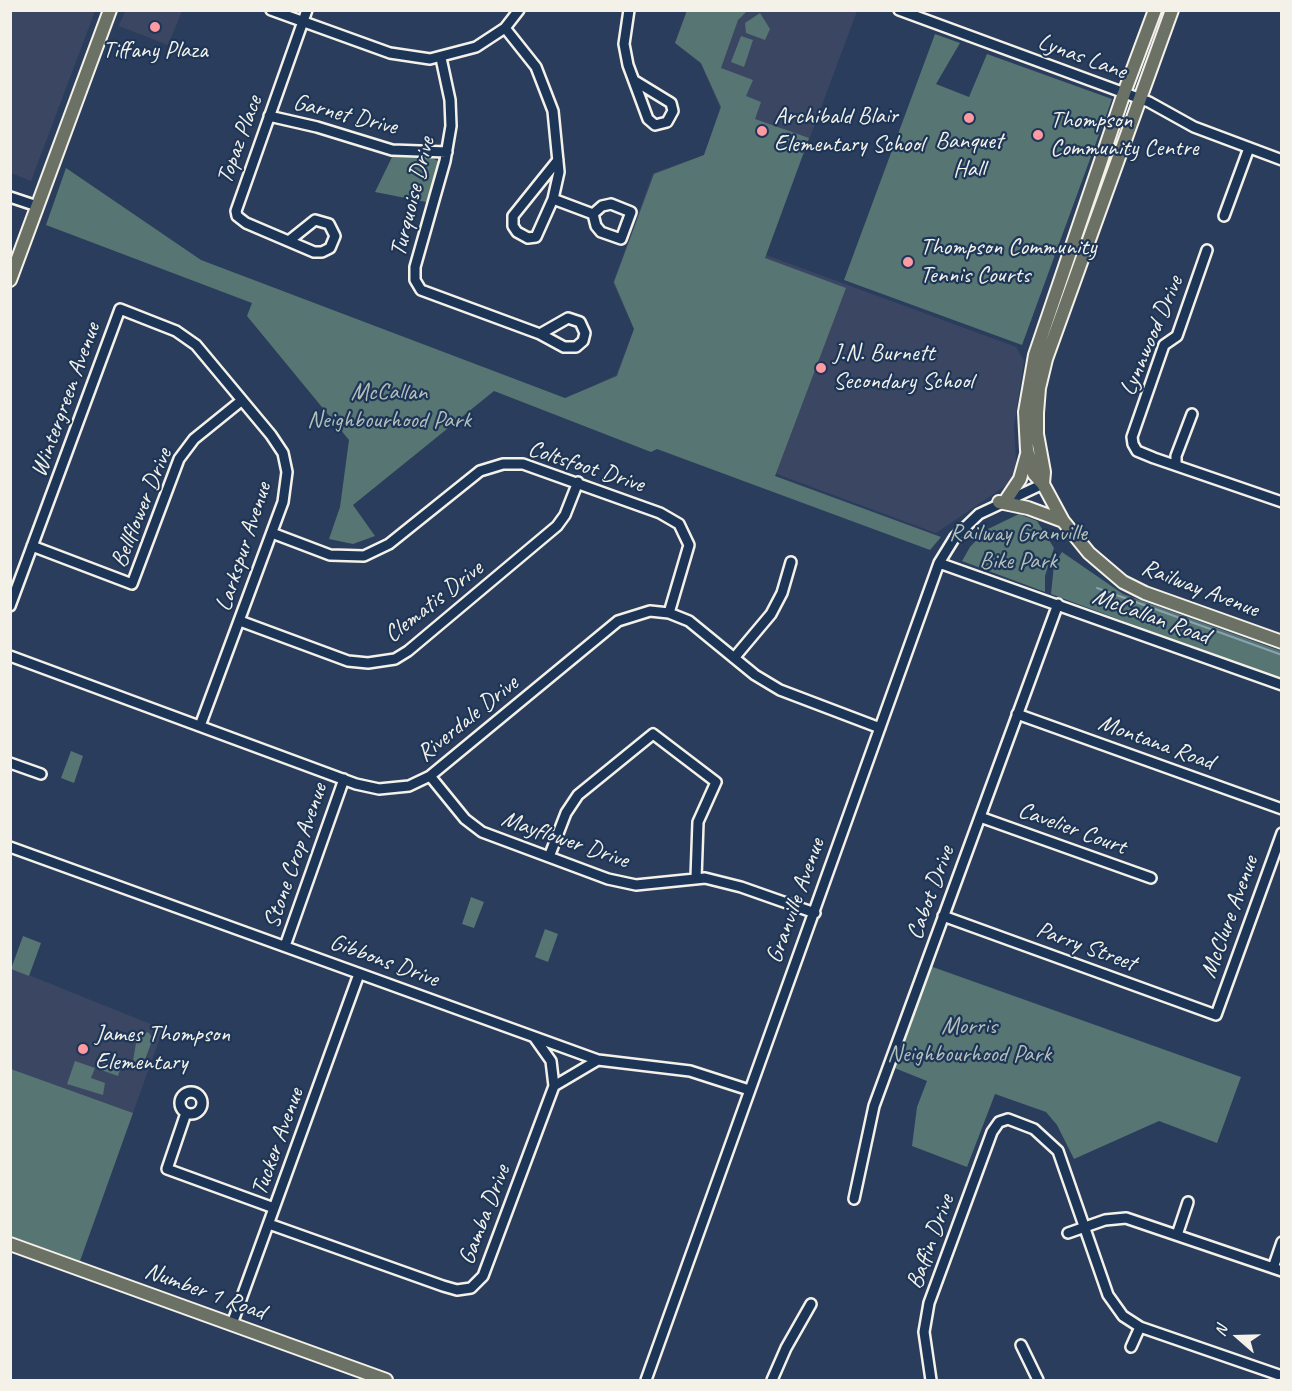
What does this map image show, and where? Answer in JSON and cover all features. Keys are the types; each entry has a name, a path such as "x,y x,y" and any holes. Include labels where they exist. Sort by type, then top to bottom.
{"main road":[{"path":"10,280 110,10"},
{"path":"1043,484 1034,474 1027,450 1025,412 1035,355 1124,93 1155,10"},
{"path":"1043,484 1044,472 1037,434 1039,388 1046,359 1172,10"},
{"path":"1027,450 1020,479 1003,501 1063,521"},
{"name":"Railway Avenue","path":"1043,484 1063,521 1089,553 1123,582 1281,642"},
{"name":"Number 1 Road","path":"10,1244 386,1380"}],"street":[{"path":"271,10 400,56 441,58 469,51 505,28 519,10"},
{"name":"Topaz Place","path":"290,240 242,221 236,211 308,10"},
{"path":"629,10 624,44 626,57 648,119 655,125 667,122 673,111 671,104 635,81"},
{"name":"Lynas Lane","path":"899,10 1139,98 1194,127 1249,148"},
{"path":"505,28 526,51 544,85 553,111 558,160 558,179 553,199 536,237 528,238 517,232 513,216 558,160"},
{"name":"Turquoise Drive","path":"441,58 450,100 447,152 415,267 417,286 540,334"},
{"name":"Garnet Drive","path":"269,116 317,127 392,150 447,152"},
{"path":"1224,216 1249,148 1281,160"},
{"path":"10,197 37,206"},
{"path":"553,199 593,214"},
{"path":"315,220 329,224 335,236 330,248 318,252 290,240 315,220"},
{"name":"Lynnwood Drive","path":"1176,464 1137,451 1132,437 1164,345 1177,336 1208,250"},
{"name":"Larkspur Avenue","path":"120,309 169,327 188,339 271,435 285,463 285,492 272,533 200,726"},
{"name":"Wintergreen Avenue","path":"10,606 120,309"},
{"path":"568,318 580,322 585,333 583,341 572,348 564,347 540,334 568,318"},
{"name":"Bellflower Drive","path":"32,546 132,584 179,459 194,440 241,401"},
{"path":"1192,414 1176,456 1176,464 1281,502"},
{"name":"Coltsfoot Drive","path":"272,533 330,555 364,556 389,544 467,480 492,466 523,464 660,513 684,530 688,550 669,613"},
{"name":"Clematis Drive","path":"240,621 348,661 368,663 395,659 417,644 557,526 565,515 578,482"},
{"name":"Granville Avenue","path":"646,1380 939,563 967,524 1003,501 1043,484"},
{"path":"734,658 771,614 782,592 791,562"},
{"name":"McCallan Road","path":"939,563 1281,685"},
{"name":"Cabot Drive","path":"854,1199 874,1106 1058,604"},
{"name":"Riverdale Drive","path":"10,656 344,779 367,787 388,789 409,786 430,776 618,621 650,611 669,613 689,621 734,658 780,690 880,728"},
{"name":"Montana Road","path":"1017,714 1281,809"},
{"path":"549,857 566,813 578,795 653,734 716,783 698,822 696,878"},
{"path":"10,763 40,774"},
{"name":"Mayflower Drive","path":"430,776 465,819 491,836 621,883 647,884 696,878 728,883 815,913"},
{"name":"Stone Crop Avenue","path":"285,946 344,779"},
{"name":"Cavelier Court","path":"980,817 1151,878"},
{"name":"McClure Avenue","path":"1216,1015 1281,833"},
{"name":"Gibbons Drive","path":"10,848 598,1060 690,1071 749,1090"},
{"name":"Parry Street","path":"943,916 1216,1015"},
{"name":"Tucker Avenue","path":"232,1324 359,974"},
{"path":"532,1035 551,1061 554,1086 598,1060"},
{"name":"Gamba Drive","path":"269,1224 443,1286 457,1290 471,1288 483,1276 554,1086"},
{"path":"186,1113 167,1170 274,1208"},
{"name":"Baffin Drive","path":"931,1380 924,1332 929,1303 992,1132 999,1122 1008,1119 1019,1122 1034,1129 1050,1142 1063,1162 1083,1228"},
{"path":"1177,1234 1188,1202"},
{"path":"1068,1233 1126,1218 1277,1270 1281,1242"},
{"path":"1083,1228 1112,1304 1123,1316 1140,1327 1281,1376"},
{"path":"772,1380 786,1348 811,1304"},
{"path":"1131,1347 1140,1327"},
{"path":"1021,1346 1038,1380"}],"shaded area":[{"path":"11,10 95,11 31,181 11,173"},
{"path":"125,10 182,11 168,45 119,26"},
{"name":"J.N. Burnett Secondary School","path":"686,11 857,11 766,255 1016,347 1024,361 1014,426 1017,478 936,533 569,397 616,375 634,329 613,283 653,173 704,155 720,108 701,64 675,43"},
{"name":"James Thompson Elementary","path":"11,968 163,1029 133,1113 11,1069"}],"green space":[{"name":"McCallan Neighbourhood Park","path":"687,11 747,11 738,20 721,68 753,80 746,96 761,102 755,119 809,138 765,258 846,288 775,476 941,537 930,550 657,449 651,452 494,391 353,505 375,536 353,544 329,539 340,507 349,440 247,316 252,303 46,225 66,168 201,260 565,398 617,376 634,329 614,282 654,174 704,155 721,107 701,63 675,43"},
{"path":"760,13 770,29 765,40 746,33 745,23"},
{"path":"935,34 960,43 936,84 969,97 987,54 1112,99 1022,345 844,280"},
{"path":"741,36 753,40 744,67 731,62"},
{"path":"393,155 430,157 438,161 440,165 426,202 375,192"},
{"name":"Railway Granville Bike Park","path":"1019,514 1037,521 1054,548 1045,576 1045,592 962,561 970,547 986,530"},
{"path":"1062,552 1123,594 1281,651 1281,680 1051,594 1054,565"},
{"path":"71,751 83,756 74,783 61,778"},
{"path":"471,897 484,902 474,928 462,924"},
{"path":"545,929 558,934 548,962 535,957"},
{"path":"23,936 41,943 29,976 11,969"},
{"name":"Morris Neighbourhood Park","path":"930,966 1241,1077 1217,1143 1159,1121 1074,1159 1057,1125 1046,1112 995,1094 967,1167 912,1146 917,1107 927,1081 892,1067"},
{"path":"148,1032 153,1038 143,1065 133,1061 137,1037"},
{"path":"105,1057 122,1064 118,1076 101,1070"},
{"path":"75,1061 95,1068 91,1078 105,1083 103,1095 67,1084"},
{"path":"11,1069 133,1113 80,1261 11,1236"}],"waterway":[{"path":"1097,588 1282,655"}],"place":[{"name":"Tiffany Plaza","path":"155,27"},
{"name":"Banquet Hall","path":"969,118"},
{"name":"Archibald Blair Elementary School","path":"762,131"},
{"name":"Thompson Community Centre","path":"1038,135"},
{"name":"Thompson Community Tennis Courts","path":"908,262"},
{"name":"J.N. Burnett Secondary School","path":"821,368"},
{"name":"James Thompson Elementary","path":"83,1049"}]}
